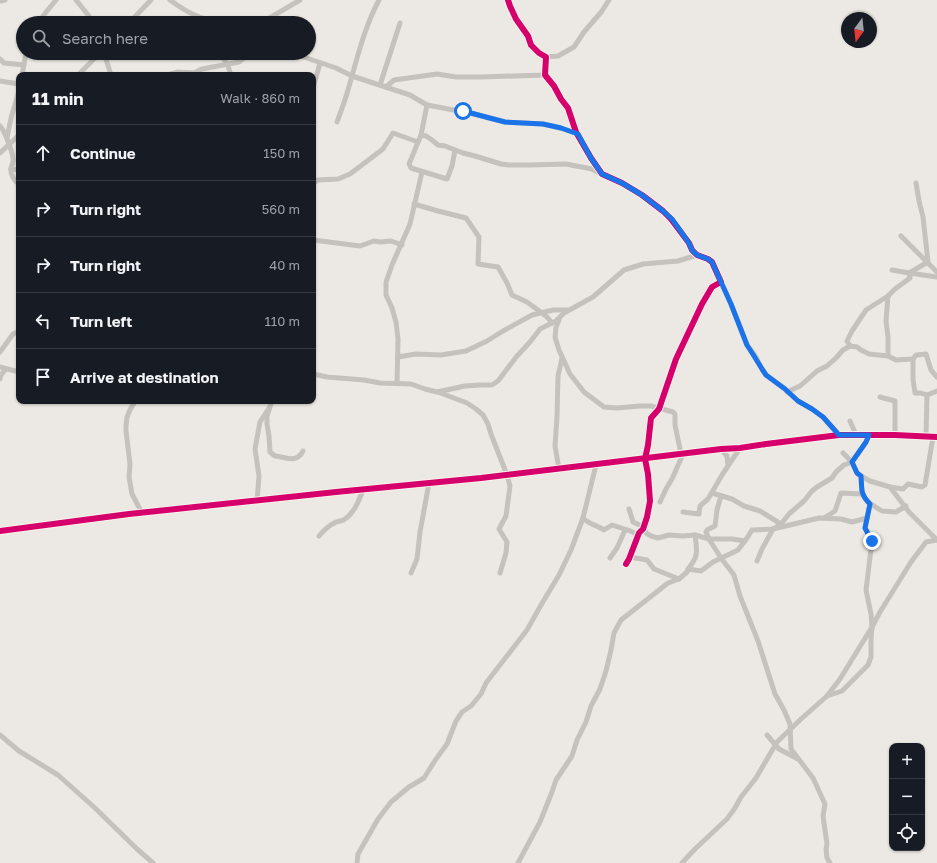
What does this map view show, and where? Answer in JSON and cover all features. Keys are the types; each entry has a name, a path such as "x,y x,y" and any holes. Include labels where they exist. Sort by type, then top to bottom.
{"street":[{"path":"0,1 5,0"},
{"path":"43,16 55,0"},
{"path":"76,0 89,16"},
{"path":"136,16 151,0"},
{"path":"170,0 196,16"},
{"path":"272,16 300,0"},
{"path":"337,122 348,92 372,13 379,0"},
{"path":"508,0 516,20 528,36 532,45 539,53 546,57 558,56 574,47 609,0"},
{"path":"380,85 400,22"},
{"path":"546,57 544,75 554,86 568,108 573,125 591,158 602,174"},
{"path":"0,59 4,63 24,65"},
{"path":"23,72 25,60"},
{"path":"81,72 93,60"},
{"path":"106,60 110,72"},
{"path":"224,60 230,72"},
{"path":"196,72 202,69 227,65 241,60"},
{"path":"312,60 336,68 352,76 410,95 427,105 474,114 505,122 543,124 578,134"},
{"path":"316,77 320,63"},
{"path":"386,87 394,80 437,74 456,77 544,75"},
{"path":"1,83 16,84"},
{"path":"7,139 16,101"},
{"path":"427,105 421,135 409,164 411,168 447,179 452,166 455,150"},
{"path":"0,126 2,127 7,139 14,160 11,169 14,181 16,182"},
{"path":"316,181 338,179 350,174 383,149 393,133 418,142"},
{"path":"421,135 426,136 438,145 500,164 566,164 592,169 622,183 642,195 672,219 689,243 692,250 697,255 712,262 747,345 766,375 798,401 823,417 839,435"},
{"path":"0,153 16,138"},
{"path":"9,145 16,142"},
{"path":"11,169 16,170"},
{"path":"397,383 398,340 396,322 386,295 386,282 410,224 422,172"},
{"path":"916,183 923,217 928,262"},
{"path":"414,204 466,218 479,237 478,264 498,267 512,295 528,302 552,323"},
{"path":"901,236 937,272"},
{"path":"316,240 360,246 374,241 391,241 402,245"},
{"path":"437,392 465,386 492,384 498,380 540,329 556,321 568,310 593,297 624,270 643,264 678,261 697,255"},
{"path":"909,273 928,262"},
{"path":"892,270 937,277"},
{"path":"850,346 847,341 848,338 861,316 866,310 888,296 910,278 909,273"},
{"path":"626,564 639,534 644,527 650,501 648,474 645,459 651,418 660,408 680,348 709,290 721,282"},
{"path":"888,296 886,321 888,356"},
{"path":"398,357 416,354 441,355 466,351 487,341 532,315 553,310 568,310"},
{"path":"560,317 556,327 555,337 570,374 584,392 604,407 617,408 640,406 660,408 675,414 675,425 682,454 672,479 660,502"},
{"path":"0,352 13,334 16,332"},
{"path":"787,392 800,386 816,371 826,366 843,350 850,346 857,347 869,354 888,356 896,360 913,359 916,355 926,354 931,370 937,377"},
{"path":"558,469 554,446 557,417 558,376 562,357"},
{"path":"913,359 915,393 927,395 937,391"},
{"path":"0,367 16,371"},
{"path":"0,379 6,369"},
{"path":"316,375 380,383 411,384 467,403 483,415 508,475 510,486 506,516 499,529 507,542 506,553 500,573"},
{"path":"843,453 852,462 857,473 870,481 903,489 908,484 922,487 925,485 932,436 927,395"},
{"path":"880,397 895,401 895,435"},
{"path":"133,404 127,417 126,426 130,464 129,477 132,494 142,513"},
{"path":"271,404 267,416 270,436 270,452 275,456 292,459 300,456 303,451"},
{"path":"257,501 259,476 255,449 260,422 269,408"},
{"path":"850,421 856,435"},
{"path":"0,531 142,513 596,465 839,435 932,436"},
{"path":"757,561 773,529 781,524 789,514 804,502 812,491 832,478 844,465 852,462 869,435"},
{"path":"682,512 699,514 700,506 708,499 740,448"},
{"path":"721,449 727,456 728,466"},
{"path":"356,863 358,854 382,813 391,802 409,787 424,778 447,744 456,721 462,712 471,706 481,694 486,683 526,630 559,575 571,550 583,518 596,465"},
{"path":"861,476 862,494 870,504 882,511 896,512 906,506"},
{"path":"411,573 417,559 420,532 429,483"},
{"path":"890,487 906,506 909,512 937,540"},
{"path":"319,536 323,531 335,523 344,520 350,514 358,505 363,490"},
{"path":"712,493 732,499 744,506 760,511 781,524"},
{"path":"823,518 835,511 841,493 862,494"},
{"path":"721,496 715,526 706,532 708,539 734,575 740,596 758,640 775,694 790,724 792,749 813,778 825,804 823,816 827,844 827,858 830,863"},
{"path":"827,696 842,691 868,665 871,657 872,627 866,590 872,541 865,528 870,504"},
{"path":"629,509 633,522 644,527 646,533 658,538 669,534 683,536 695,535 708,539 732,539 745,541"},
{"path":"583,518 604,530 612,525 625,530 631,530 636,534 639,534"},
{"path":"688,569 701,571 713,562 738,550 748,538 752,530 773,529 819,518 841,519 852,522 867,518"},
{"path":"610,558 617,548 625,530"},
{"path":"518,863 540,822 556,780 572,756 591,706 600,689 606,671 614,633 621,620 668,583 679,579 687,572 696,558 697,548 695,535"},
{"path":"682,863 735,808 741,796 756,778 777,742 801,718 827,696 840,679 911,562 926,542 937,540"},
{"path":"630,557 647,560 654,569 679,579"},
{"path":"0,735 19,751 58,775 153,863"},
{"path":"767,735 779,749 799,760"}],"cycle path":[{"path":"508,0 516,19 528,36 531,45 539,53 546,57 545,75 568,108 576,132 602,174 622,183 642,195 663,211 689,243 692,250 697,255 712,262 721,282 712,287 702,304 676,359 659,409 651,418 645,459 648,474 650,501 643,529 639,533 626,564"},
{"path":"0,531 129,514 481,478 839,435 937,437"}],"route":[{"path":"463,111 505,122 543,124 578,134 591,158 602,174 622,183 642,195 672,219 689,243 692,250 697,255 712,262 747,345 766,375 798,401 823,417 839,435 869,435 852,462 857,473 861,476 862,494 870,504 865,528 872,541"}]}
